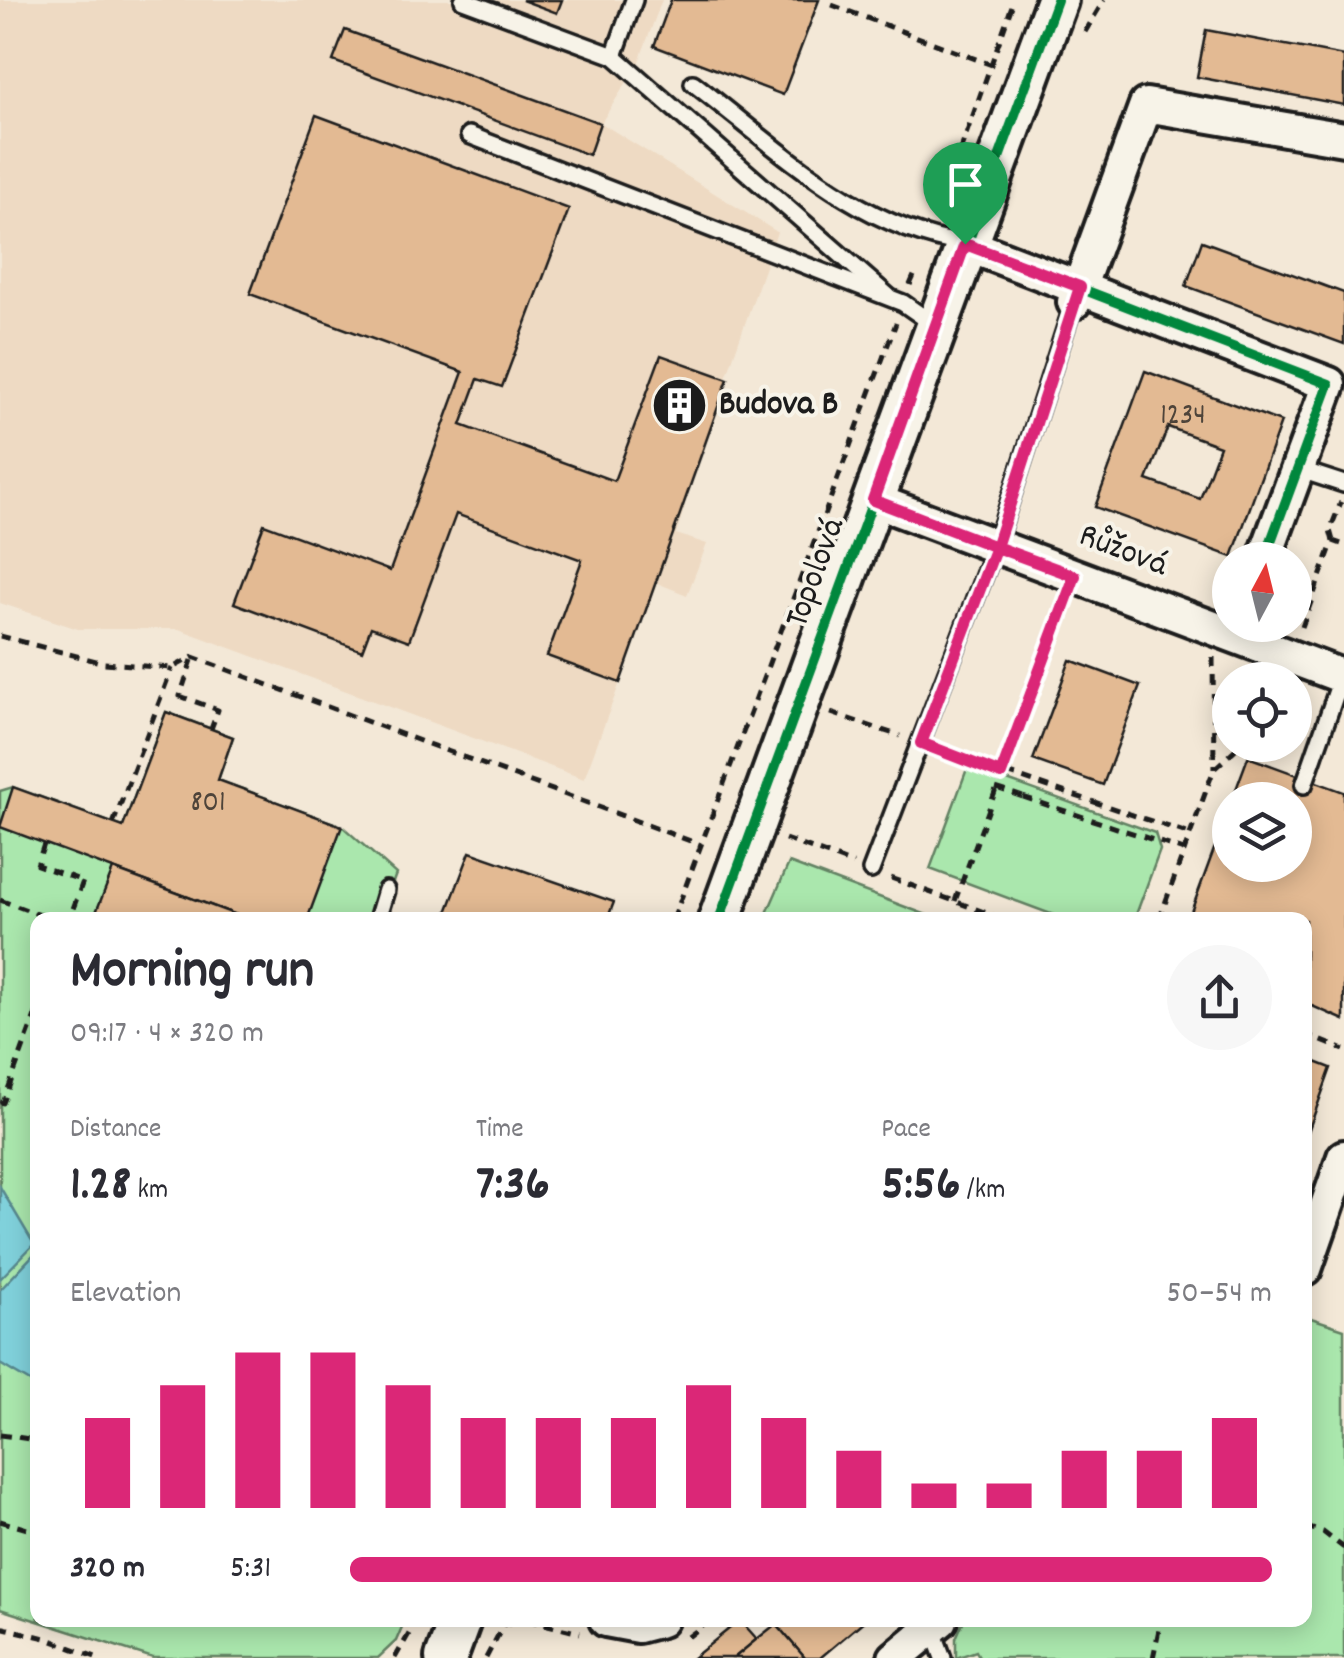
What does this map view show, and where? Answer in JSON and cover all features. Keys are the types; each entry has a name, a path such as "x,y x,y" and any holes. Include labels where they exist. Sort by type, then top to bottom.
{"street":[{"name":"Topolová","path":"722,912 1057,0"},
{"path":"1077,294 1146,105 1344,140"},
{"path":"965,244 1077,294 1329,384 1271,542"},
{"name":"Růžová","path":"873,500 1212,625"},
{"name":"Růžová","path":"1257,642 1335,674"},
{"path":"1312,1250 1344,1156"},
{"path":"446,1658 457,1627"},
{"path":"896,1658 939,1635"}],"lane":[{"path":"463,0 614,56 895,300 936,326"},
{"path":"614,56 634,0"},
{"path":"693,83 848,203 928,239 965,244"},
{"path":"469,135 895,300"},
{"path":"871,870 996,547 1077,294"},
{"path":"1298,469 1344,484"},
{"path":"1305,782 1335,674"},
{"path":"380,912 386,890"}],"path":[{"path":"942,202 1014,0"},
{"path":"1083,34 1104,0"},
{"path":"832,5 992,65"},
{"path":"676,912 895,300 917,269"},
{"path":"1335,674 1331,639 1301,626 1333,540 1330,530 1338,508"},
{"path":"1333,540 1344,544"},
{"path":"955,901 1075,576"},
{"path":"0,636 104,662 172,668 193,657 701,845"},
{"path":"1162,912 1214,769 1229,642"},
{"path":"193,657 180,696 218,710 211,729"},
{"path":"113,824 172,668"},
{"path":"832,713 1001,774 1190,834"},
{"path":"1214,769 1222,762"},
{"path":"996,788 1193,853"},
{"path":"785,840 985,912"},
{"path":"44,844 38,865 83,881 72,912"},
{"path":"0,900 32,912"},
{"path":"0,1102 3,1103 30,1030"},
{"path":"1312,1037 1344,1050"},
{"path":"0,1434 30,1439"},
{"path":"0,1521 30,1530"},
{"path":"1312,1529 1324,1532 1344,1548"},
{"path":"0,1627 45,1638 98,1658"},
{"path":"396,1658 413,1627"},
{"path":"486,1658 502,1627"},
{"path":"1152,1658 1159,1627"}],"shaded area":[{"path":"0,0 662,0 638,64 601,123 777,232 682,504 685,506 676,534 707,544 687,595 657,583 584,779 179,629 78,629 0,603"}],"green space":[{"path":"166,712 233,737 218,780 342,826 396,874 382,912 30,912 30,1619 0,1609 0,791 13,787 123,827"},
{"path":"968,766 1155,833 1160,850 1137,912 1046,912 930,869"},
{"path":"789,863 919,912 768,912"},
{"path":"1312,1318 1344,1329 1344,1658 980,1658 976,1651 956,1658 956,1638 961,1627 1312,1627"},
{"path":"56,1627 402,1627 396,1641 378,1658 153,1658"}],"water":[{"path":"0,1187 30,1237 30,1248 0,1279"},
{"path":"30,1258 30,1382 0,1364 0,1290"}],"building":[{"path":"522,0 562,0 557,13"},
{"path":"671,0 819,0 783,95 654,46"},
{"path":"345,30 600,123 589,155 333,61"},
{"path":"1206,30 1344,56 1344,105 1197,77"},
{"name":"Budova B","path":"316,115 569,209 502,387 478,379 461,425 614,481 661,355 728,379 620,683 547,656 582,560 456,514 409,641 371,627 362,651 234,603 264,524 390,571 463,372 250,294"},
{"path":"1202,241 1344,293 1344,344 1186,286"},
{"path":"1145,371 1281,422 1237,542 1212,542 1212,550 1095,507","holes":["1168,427 1220,446 1200,499 1147,480"]},
{"path":"1070,660 1140,686 1103,785 1033,760"},
{"path":"166,712 233,737 218,780 342,826 310,912 228,912 0,827 13,787 123,827"},
{"path":"1246,762 1262,762 1344,792 1344,1020 1312,1006 1312,912 1191,912 1212,855 1212,882 1312,882 1312,782 1239,782"},
{"path":"470,852 614,902 610,912 447,912"},
{"path":"113,869 229,912 96,912"},
{"path":"1312,1061 1331,1068 1312,1121"},
{"path":"731,1627 746,1627 757,1639 734,1658 693,1658"},
{"path":"772,1627 779,1627 805,1658 734,1658"},
{"path":"779,1627 857,1627 820,1658 805,1658"}],"cycle path":[{"path":"722,912 1057,0"},
{"path":"965,244 1329,384 1271,542"}],"place":[{"name":"Budova B","path":"680,406"}],"route":[{"path":"965,244 873,500 996,547 921,743 1001,774 1075,576 996,547 1080,287 965,244"}]}
